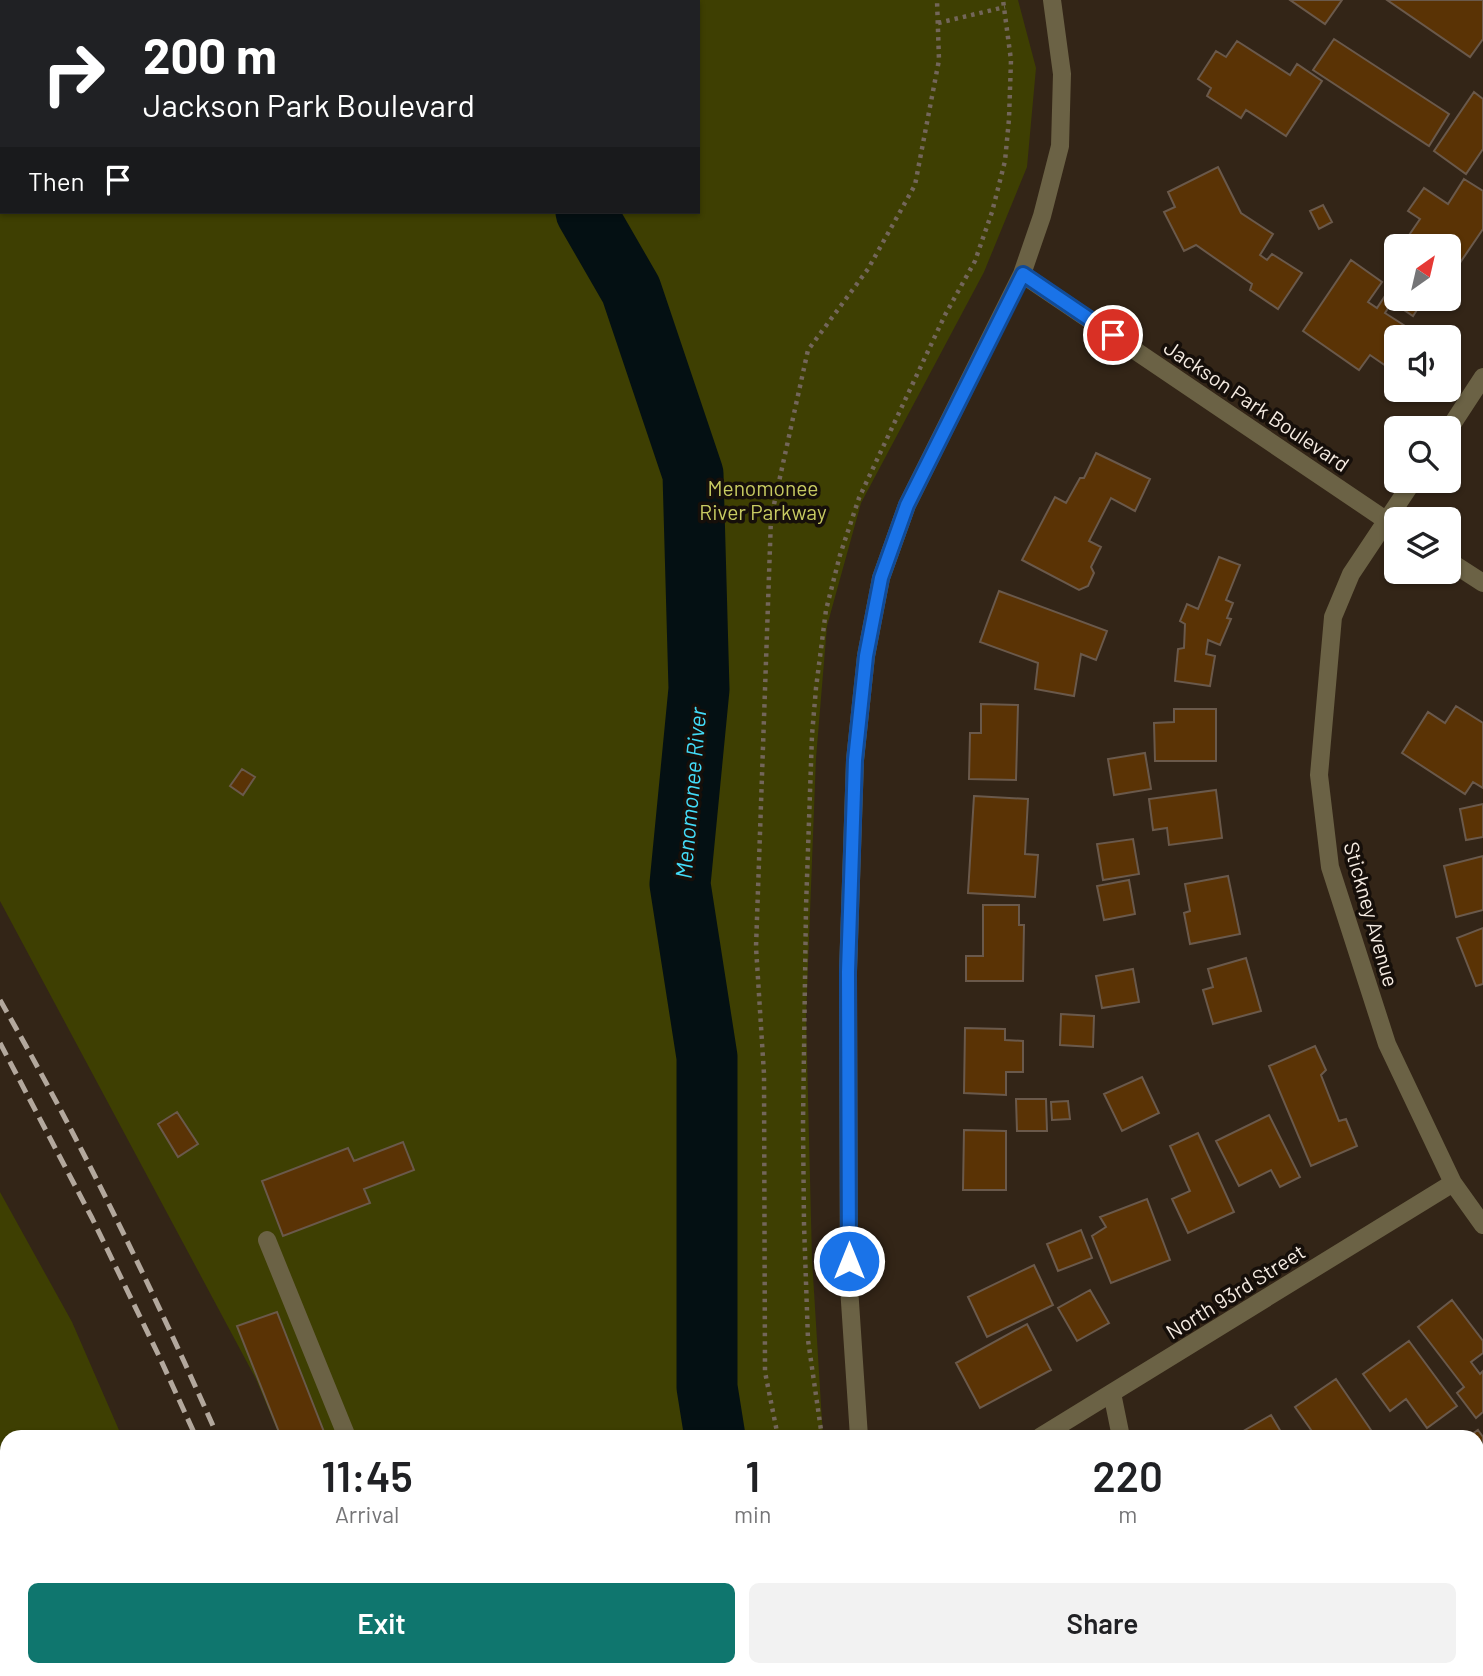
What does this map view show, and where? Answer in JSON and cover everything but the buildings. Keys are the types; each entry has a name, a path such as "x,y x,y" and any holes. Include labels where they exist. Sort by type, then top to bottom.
{"street":[{"path":"859,1430 849,1287 848,972 855,760 866,656 881,578 907,505 1023,274 1042,216 1060,146 1062,74 1052,0"},
{"name":"Jackson Park Boulevard","path":"1023,274 1384,519"},
{"path":"1458,416 1483,377"},
{"name":"Stickney Avenue","path":"1384,534 1351,574 1333,617 1319,775 1330,867 1387,1044 1453,1183 1483,1225"},
{"path":"1461,569 1483,583"},
{"name":"North 93rd Street","path":"1052,1430 1453,1183"},
{"path":"267,1240 344,1430"},
{"path":"1112,1394 1120,1430"}],"path":[{"path":"777,1430 765,1372 764,1074 756,947 771,517 808,350 868,269 915,184 939,60 937,0"},
{"path":"938,23 1005,7"}],"green space":[{"name":"Menomonee River Parkway","path":"700,0 1018,0 1036,68 1027,167 984,272 861,503 827,626 816,758 806,1016 812,1259 823,1430 277,1430 256,1379 0,901 0,214 700,214"},
{"path":"0,1192 72,1322 119,1430 0,1430"}],"waterway":[{"name":"Menomonee River","path":"587,214 631,290 693,474 699,689 680,884 707,1057 707,1387 714,1430"}],"railway":[{"path":"0,1000 115,1216 215,1430"},
{"path":"0,1043 92,1218 193,1430"}],"route":[{"path":"849,1261 848,972 855,760 866,656 881,578 907,505 1023,274 1113,335"}]}
